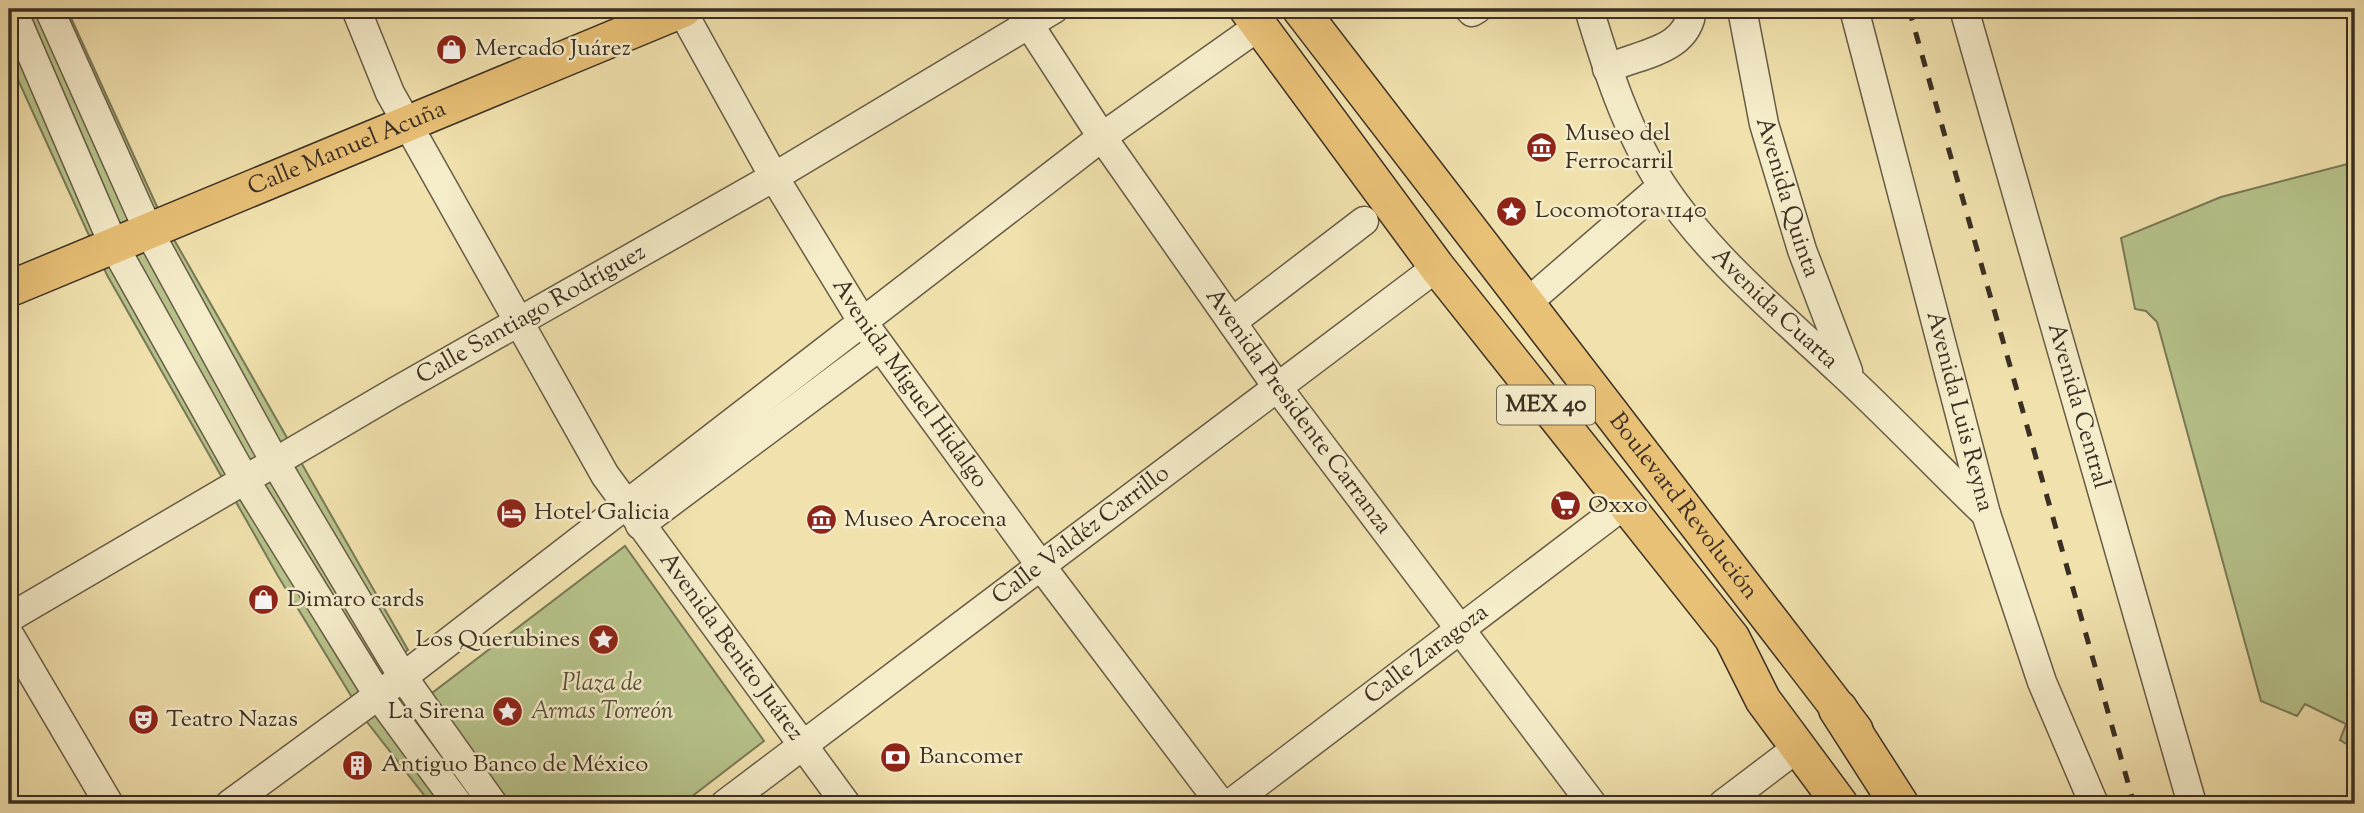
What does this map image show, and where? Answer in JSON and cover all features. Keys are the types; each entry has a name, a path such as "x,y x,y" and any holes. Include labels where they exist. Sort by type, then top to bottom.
{"highway":[{"name":"MEX 40","path":"1838,709 1899,804"}],"main road":[{"name":"Calle Manuel Acuña","path":"9,289 682,9"},
{"name":"Boulevard Revolución","path":"1300,9 1914,804"},
{"name":"MEX 40","path":"1253,17 1437,267 1732,638 1763,700 1840,804"},
{"path":"1732,638 1862,804"}],"street":[{"path":"12,9 114,246 245,480 377,695 458,804"},
{"path":"49,9 149,232 275,461 403,677 493,804"},
{"name":"Avenida Benito Juárez","path":"356,9 390,93 633,516 846,804"},
{"name":"Avenida Miguel Hidalgo","path":"682,9 774,177 862,321 1041,566 1221,804"},
{"name":"Calle Santiago Rodríguez","path":"9,618 275,461 774,177 1023,16 1054,9"},
{"name":"Avenida Cuarta","path":"1589,9 1607,69 1634,135 1662,186 1754,290 1852,381 1986,514"},
{"path":"1607,69 1675,44 1691,22 1692,9"},
{"name":"Avenida Quinta","path":"1742,9 1764,124 1802,250 1852,381"},
{"name":"Avenida Luis Reyna","path":"1854,9 1986,514 2042,682 2094,804"},
{"name":"Avenida Central","path":"1964,9 2192,804"},
{"name":"Avenida Presidente Carranza","path":"1023,16 1102,137 1278,388 1592,804"},
{"path":"633,516 862,321 1253,17"},
{"path":"1527,303 1662,186"},
{"path":"1231,322 1364,221"},
{"name":"Calle Valdéz Carrillo","path":"726,804 1437,267"},
{"path":"230,804 377,695 880,346"},
{"name":"Calle Zaragoza","path":"1230,804 1625,504"},
{"path":"9,634 109,804"},
{"path":"1723,804 1797,748"}],"green space":[{"name":"Plaza de Armas Torreón","path":"9,9 67,9 164,222 408,650 398,656 428,696 625,546 764,741 682,804 431,804 367,722 278,576 107,275 9,60"},
{"path":"2355,162 2355,749 2340,740 2346,724 2305,704 2297,716 2261,701 2157,322 2146,311 2135,309 2121,238 2221,197"}],"railway":[{"path":"1909,9 2134,804"}],"place":[{"name":"Mercado Juárez","path":"452,49"},
{"name":"Museo del Ferrocarril","path":"1542,148"},
{"name":"Locomotora 1140","path":"1512,211"},
{"name":"Oxxo","path":"1565,506"},
{"name":"Hotel Galicia","path":"511,513"},
{"name":"Museo Arocena","path":"821,520"},
{"name":"Dimaro cards","path":"264,600"},
{"name":"Los Querubines","path":"603,640"},
{"name":"La Sirena","path":"508,712"},
{"name":"Teatro Nazas","path":"143,720"},
{"name":"Bancomer","path":"896,757"},
{"name":"Antiguo Banco de México","path":"358,765"}]}
